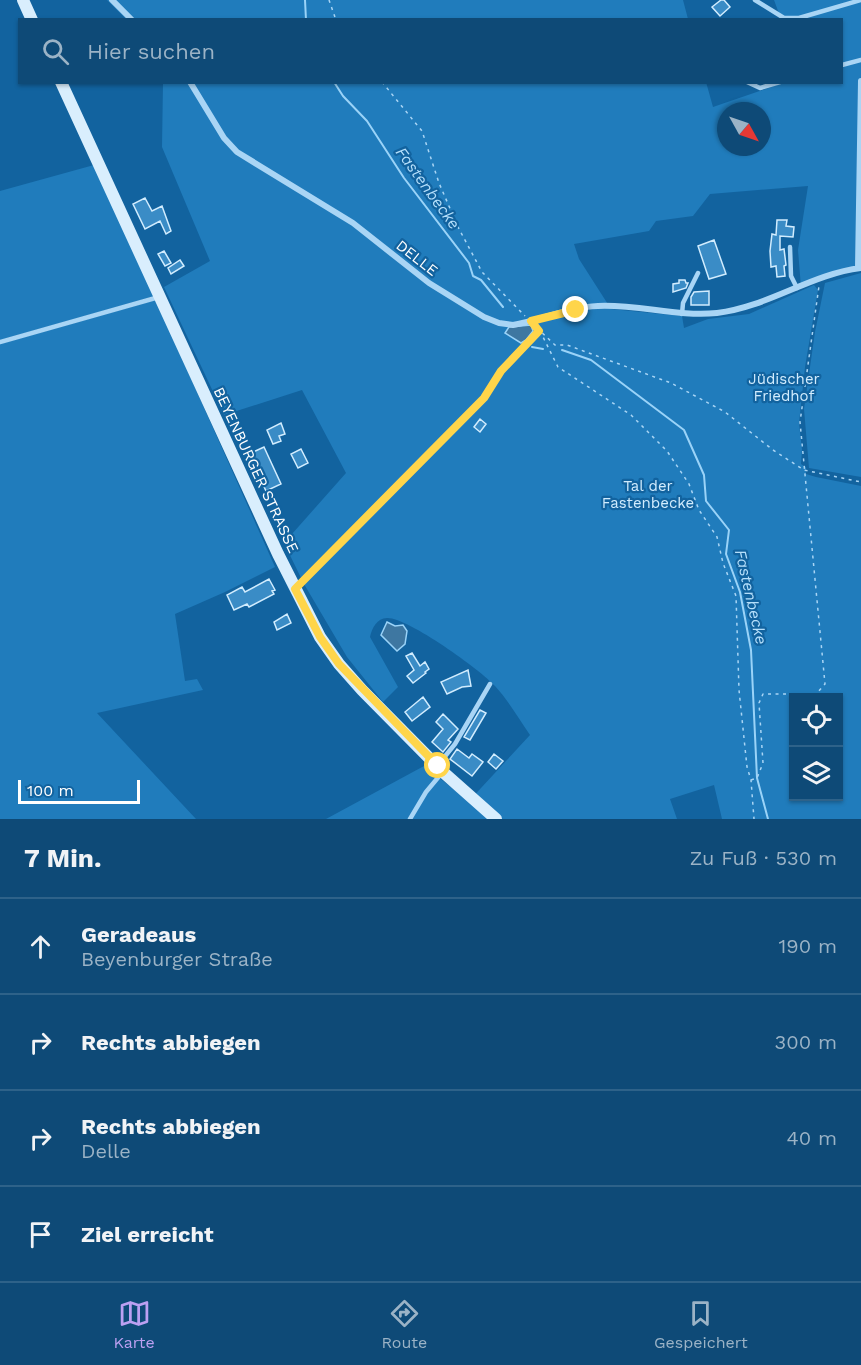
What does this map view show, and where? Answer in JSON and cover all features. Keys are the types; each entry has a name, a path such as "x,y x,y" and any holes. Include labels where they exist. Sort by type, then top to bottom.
{"main road":[{"path":"23,0 31,18"},
{"name":"BEYENBURGER STRASSE","path":"62,84 295,589 320,637 339,664 440,769 496,819"}],"street":[{"path":"112,0 130,18"},
{"path":"859,268 861,81"},
{"name":"DELLE","path":"191,84 224,138 243,157 353,223 429,283 484,317 506,324 531,321 598,306 682,314 717,313 749,307 819,279 859,268"}],"lane":[{"path":"755,0 784,18 799,18 861,0"},
{"path":"843,65 861,60"},
{"path":"751,84 760,88 773,84"},
{"path":"790,247 791,276 797,288"},
{"path":"682,314 683,303 698,273"},
{"path":"0,342 160,297"},
{"path":"410,819 490,684"}],"path":[{"path":"329,0 335,18"},
{"path":"384,84 422,131 458,228 482,273 555,345 577,348 680,388 725,412 773,450 804,470 861,482"},
{"path":"751,780 757,778 763,763 759,703 763,694 816,694 825,684 800,422 819,298 819,279"},
{"path":"295,589 484,398 501,371 539,331"},
{"path":"539,331 558,367 631,415 667,451 689,484 699,510 717,537 723,563 736,596 739,690 754,819"}],"green space":[{"path":"107,0 683,0 688,18 125,18"},
{"path":"774,0 861,0 861,265 801,287 798,250 808,186 710,194 693,216 656,221 649,231 574,244 579,259 611,309 682,316 684,328 708,319 749,314 814,285 818,290 805,367 799,423 801,464 806,467 806,474 861,486 861,819 722,819 714,785 670,799 677,819 326,819 424,766 469,801 530,735 500,691 475,668 426,635 397,620 387,618 376,624 370,637 398,687 383,702 347,657 304,584 284,543 346,473 302,390 224,415 164,287 210,261 162,147 163,84 707,84 713,107 717,106 717,156 771,156 771,102 728,102 780,84 843,84 843,18 781,18"},
{"path":"94,165 155,296 0,340 0,191"},
{"path":"861,273 861,477 809,468 804,409 815,332 825,283"},
{"path":"156,300 275,567 175,614 185,681 197,679 203,690 97,713 196,819 0,819 0,344"}],"shaded area":[{"path":"531,325 533,331 521,343 505,333 509,327"},
{"path":"387,622 395,626 403,625 407,631 405,644 397,651 381,635"}],"building":[{"path":"724,0 730,7 720,16 712,7"},
{"path":"145,198 152,211 162,206 171,231 166,234 160,221 145,229 133,204"},
{"path":"777,220 787,220 786,226 794,227 793,237 780,236 780,250 784,249 786,265 784,266 785,276 777,277 776,266 771,267 770,251 772,234 776,235"},
{"path":"714,240 726,274 709,279 698,246"},
{"path":"164,251 171,263 165,266 158,254"},
{"path":"180,260 184,266 171,274 168,268"},
{"path":"679,280 685,280 688,283 686,288 673,292 673,284 679,283"},
{"path":"709,291 709,305 691,305 694,292"},
{"path":"480,419 486,424 480,432 474,427"},
{"path":"281,423 285,434 279,436 281,441 273,444 267,430"},
{"path":"264,447 281,484 266,491 249,454"},
{"path":"301,449 308,463 298,468 291,454"},
{"path":"269,579 275,590 272,591 274,594 249,607 247,604 234,610 227,595 242,587 245,592"},
{"path":"287,614 291,623 277,630 274,622"},
{"path":"412,653 420,666 425,662 429,669 413,683 407,676 414,670 406,656"},
{"path":"468,670 471,686 462,687 447,694 441,682"},
{"path":"423,697 430,707 412,721 405,712"},
{"path":"480,710 486,713 470,740 464,737"},
{"path":"443,714 458,729 448,740 451,742 443,752 432,742 443,729 436,722"},
{"path":"457,749 469,758 472,754 483,762 472,776 450,759"},
{"path":"494,754 503,761 496,769 488,762"}],"waterway":[{"name":"Fastenbecke","path":"305,0 306,18"},
{"name":"Fastenbecke","path":"335,84 343,96 367,121 404,178 469,263 473,276 481,280 503,307"},
{"name":"Fastenbecke","path":"532,347 543,349"},
{"name":"Fastenbecke","path":"562,350 591,360 684,430 704,475 706,501 729,530 726,554 740,592 751,650 757,778 768,819"}],"route":[{"path":"438,766 339,664 320,637 295,589 484,398 501,371 539,331 531,321 576,310"}],"park label":[{"name":"Jüdischer Friedhof","path":"784,388"},
{"name":"Tal der Fastenbecke","path":"648,494"}]}
